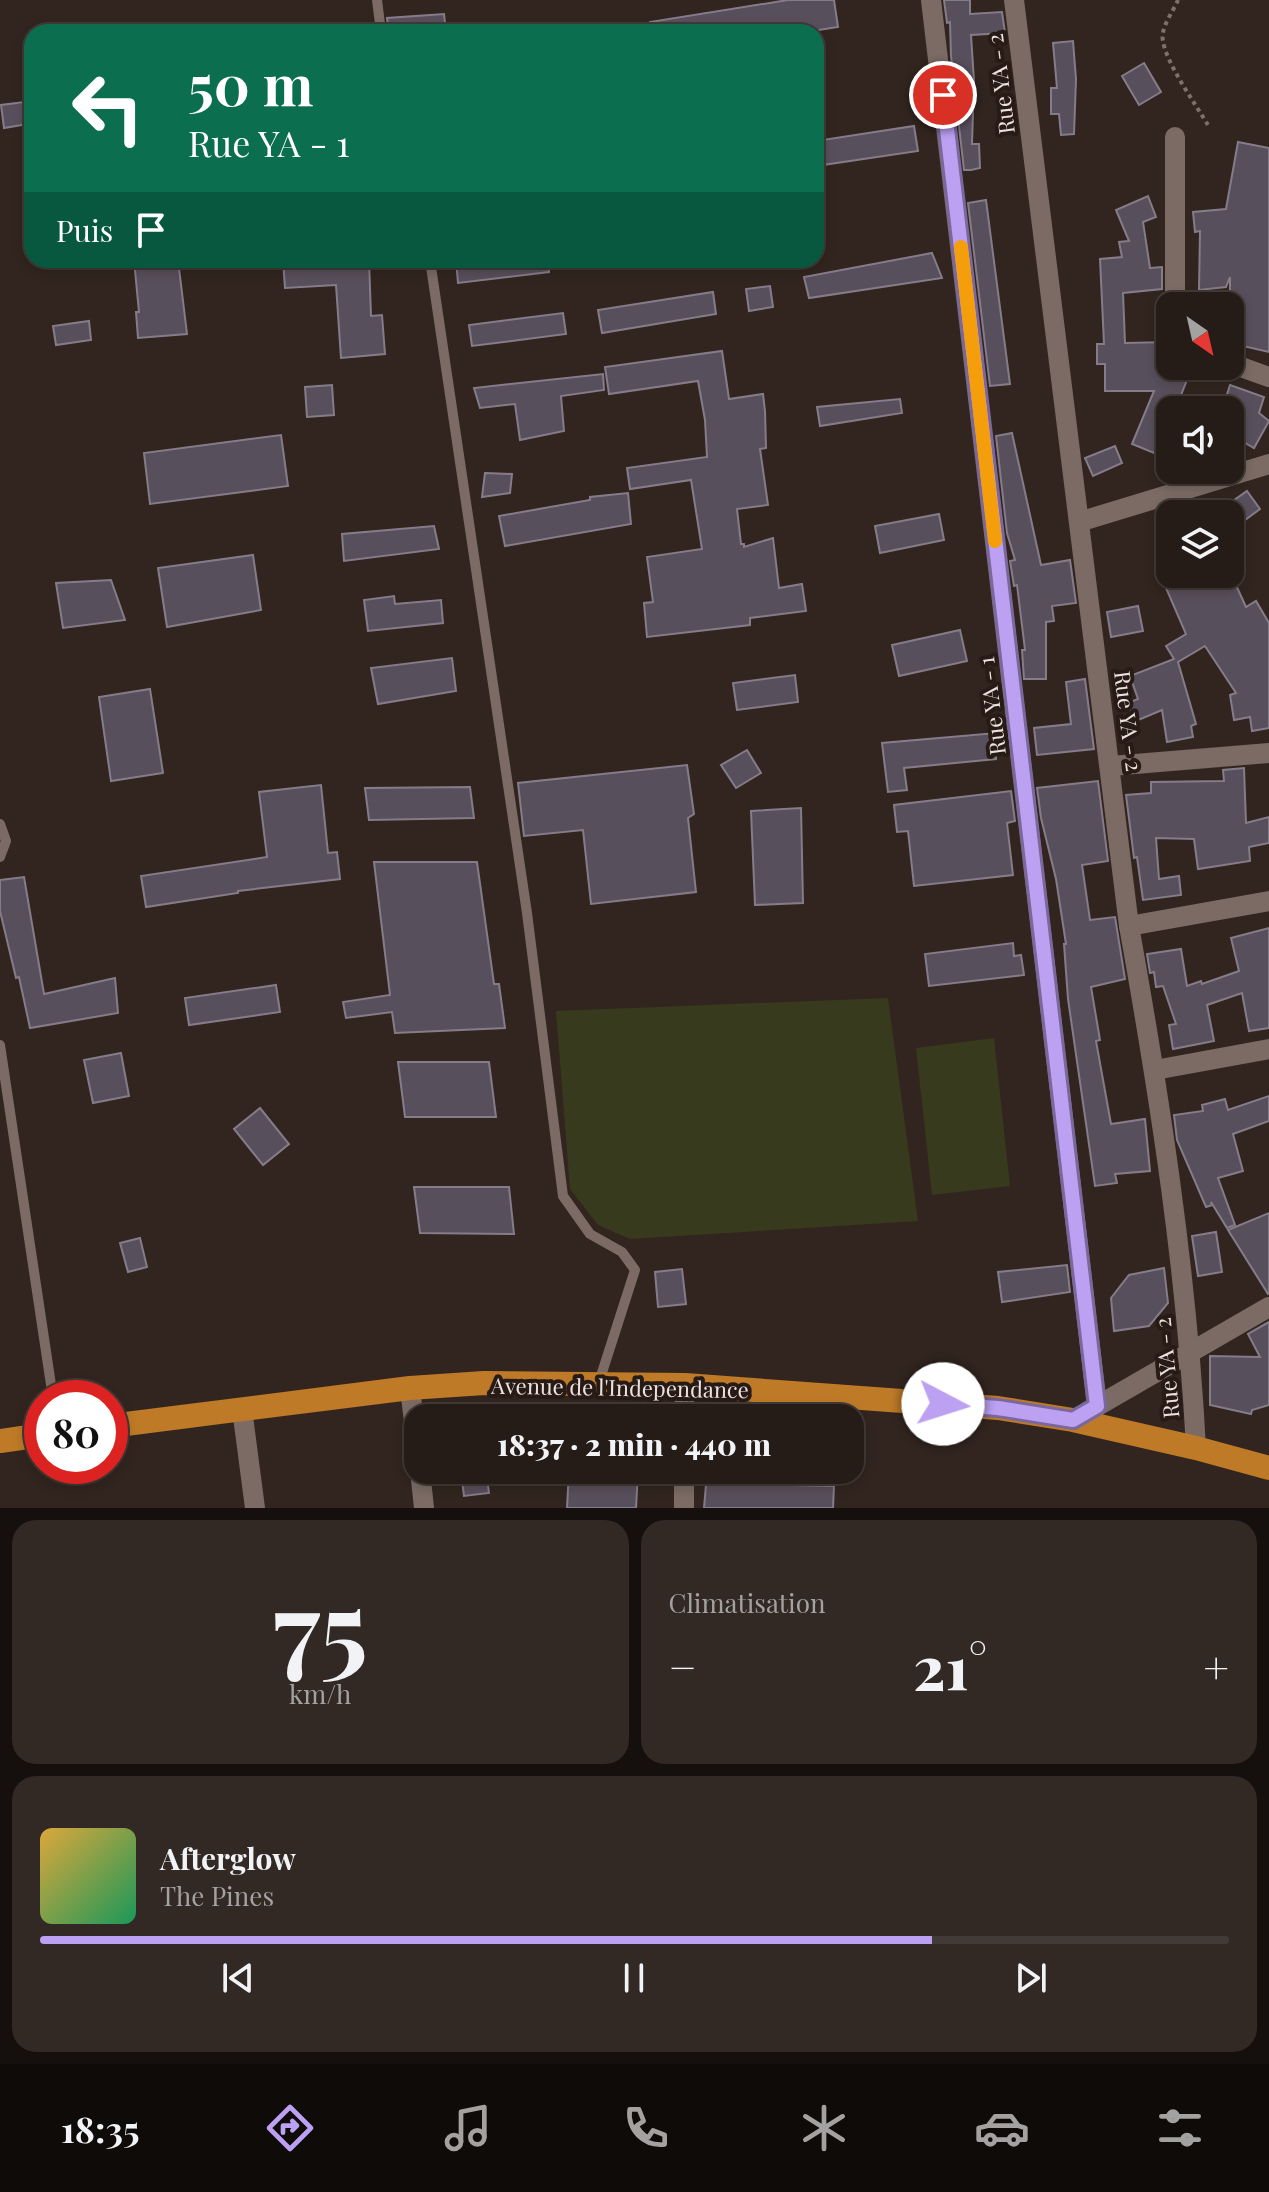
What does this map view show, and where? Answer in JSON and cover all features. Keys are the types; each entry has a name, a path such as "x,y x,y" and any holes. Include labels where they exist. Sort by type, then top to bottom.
{"highway":[{"name":"Avenue de l'Independance","path":"128,1424 410,1388 484,1383 685,1385 998,1408 1073,1420 1269,1468"},
{"path":"0,1441 24,1438"}],"street":[{"name":"Rue YA - 1","path":"931,0 1097,1406"},
{"name":"Rue YA - 2","path":"1014,0 1129,926 1155,1070 1191,1351 1196,1448"},
{"path":"1175,137 1175,292"},
{"path":"1244,368 1269,377"},
{"path":"1079,522 1269,464"},
{"path":"1111,766 1269,753"},
{"path":"1129,926 1269,901"},
{"path":"1155,1070 1269,1049"},
{"path":"1073,1420 1269,1307"},
{"path":"685,1385 685,1404"},
{"path":"410,1388 412,1404"},
{"path":"242,1409 255,1508"},
{"path":"421,1484 424,1508"},
{"path":"684,1484 684,1508"}],"lane":[{"path":"377,0 380,24"},
{"path":"431,268 527,913 563,1196 590,1234 622,1252 635,1270 599,1384"},
{"path":"0,824 6,841 0,857"},
{"path":"0,1045 50,1380"}],"path":[{"path":"1178,0 1165,26 1162,40 1208,125"}],"green space":[{"path":"888,998 918,1221 630,1239 598,1225 570,1189 556,1011"},
{"path":"994,1038 1010,1186 932,1195 916,1048"}],"building":[{"path":"788,0 834,0 838,27 824,29 824,24 650,22"},
{"path":"944,0 970,0 970,14 1002,12 1005,33 971,35 974,81 972,144 979,144 980,168 971,170 964,170 950,22 947,23"},
{"path":"444,14 445,24 388,24 387,18"},
{"path":"1073,41 1076,79 1074,134 1061,135 1059,114 1051,114 1051,88 1057,88 1053,43"},
{"path":"1144,63 1161,92 1139,105 1122,76"},
{"path":"24,102 24,125 4,128 1,105"},
{"path":"914,126 918,151 824,165 824,140"},
{"path":"1238,142 1269,148 1269,352 1244,346 1244,292 1230,292 1230,277 1226,287 1199,290 1200,231 1195,232 1193,212 1226,209"},
{"path":"1148,196 1156,217 1143,222 1150,268 1162,267 1162,289 1123,293 1125,343 1156,342 1156,380 1187,380 1181,396 1156,396 1154,453 1132,444 1154,391 1105,391 1105,364 1097,364 1097,344 1104,344 1100,259 1122,257 1119,242 1129,241 1116,210"},
{"path":"986,200 1010,384 990,386 968,203"},
{"path":"932,253 942,278 809,298 804,277"},
{"path":"135,268 179,268 187,334 138,338 136,312 139,312"},
{"path":"284,268 369,268 371,316 382,315 385,354 341,358 336,285 285,288"},
{"path":"457,268 549,268 549,272 458,283"},
{"path":"770,286 773,307 749,311 746,289"},
{"path":"713,292 716,314 602,333 598,310"},
{"path":"563,313 566,334 472,346 469,325"},
{"path":"89,321 91,340 56,345 53,326"},
{"path":"722,351 729,399 763,394 765,411 766,448 760,449 768,505 737,509 741,544 744,547 773,538 779,588 802,584 806,611 750,618 750,625 647,637 644,603 653,602 647,557 702,549 691,480 630,489 627,468 707,457 705,420 698,381 609,394 605,367"},
{"path":"603,374 604,390 561,396 564,431 520,440 515,404 480,408 474,388"},
{"path":"332,385 334,415 307,417 305,387"},
{"path":"1230,385 1264,397 1259,413 1269,421 1254,448 1244,442 1244,396 1226,396"},
{"path":"900,399 902,413 820,426 817,407"},
{"path":"1012,433 1041,565 1070,560 1076,603 1052,606 1054,621 1046,622 1046,679 1024,679 1022,650 1025,650 1017,585 1014,586 1010,561 1015,560 1007,533 996,436"},
{"path":"281,435 288,486 150,504 144,453"},
{"path":"1115,446 1122,463 1093,476 1085,458"},
{"path":"485,473 512,474 510,493 482,497"},
{"path":"1247,491 1260,509 1244,521 1244,500 1234,500"},
{"path":"628,493 631,524 505,546 499,516 590,500 590,497"},
{"path":"939,514 944,540 880,553 875,526"},
{"path":"434,526 439,549 344,561 342,534"},
{"path":"253,555 261,610 167,627 158,568"},
{"path":"111,580 125,620 63,628 56,583"},
{"path":"1166,588 1237,588 1246,607 1256,601 1269,623 1269,728 1252,731 1250,717 1234,720 1230,695 1236,693 1205,646 1178,662 1196,724 1191,726 1193,737 1167,742 1162,710 1136,721 1128,703 1138,699 1130,676 1174,659 1166,646 1186,634"},
{"path":"394,596 395,604 441,600 443,623 368,631 364,600"},
{"path":"1138,606 1143,631 1111,637 1107,612"},
{"path":"960,630 967,661 899,676 892,645"},
{"path":"452,658 456,691 378,704 371,668"},
{"path":"795,675 798,702 737,710 733,683"},
{"path":"1085,679 1094,749 1037,755 1034,728 1071,724 1066,682"},
{"path":"150,689 163,773 111,781 99,697"},
{"path":"996,733 996,759 904,768 907,790 888,792 882,743"},
{"path":"747,750 761,773 736,788 721,765"},
{"path":"687,765 694,814 688,818 696,892 591,904 583,830 524,836 518,783"},
{"path":"1244,768 1246,823 1269,817 1269,843 1249,847 1250,861 1198,869 1194,839 1156,838 1159,879 1179,876 1181,895 1143,900 1126,795 1151,793 1151,782 1224,781 1223,770"},
{"path":"1098,781 1108,861 1082,865 1090,920 1115,917 1125,979 1091,987 1100,1040 1096,1041 1111,1124 1145,1119 1150,1171 1115,1174 1117,1183 1095,1186 1068,999 1066,944 1037,788"},
{"path":"321,785 328,853 337,852 340,879 238,891 146,907 141,876 267,857 259,792"},
{"path":"470,787 474,818 369,820 365,788"},
{"path":"1011,791 1015,821 1007,823 1013,875 914,886 908,831 897,832 894,805"},
{"path":"801,808 803,903 755,905 751,811"},
{"path":"374,862 477,862 494,984 499,984 505,1028 395,1033 392,1012 346,1018 343,1002 390,995"},
{"path":"24,877 44,994 115,978 118,1013 30,1028 0,911 0,880"},
{"path":"1269,928 1269,1028 1249,1031 1242,993 1207,1005 1214,1041 1173,1049 1169,1025 1176,1024 1163,986 1156,987 1154,972 1150,973 1147,954 1181,949 1187,986 1201,981 1202,984 1239,971 1231,938"},
{"path":"1013,943 1014,956 1021,955 1024,975 929,986 925,954"},
{"path":"276,985 280,1012 189,1025 185,998"},
{"path":"121,1053 129,1096 93,1103 84,1060"},
{"path":"398,1062 489,1062 496,1117 405,1117"},
{"path":"1269,1096 1269,1121 1233,1134 1243,1171 1218,1178 1235,1225 1227,1228 1211,1202 1212,1205 1206,1207 1177,1140 1174,1115 1203,1111 1202,1105 1225,1099 1228,1110"},
{"path":"260,1108 289,1144 263,1165 234,1129"},
{"path":"414,1187 509,1187 514,1234 420,1233"},
{"path":"1269,1213 1269,1294 1268,1294 1228,1230"},
{"path":"1216,1232 1222,1272 1198,1276 1192,1236"},
{"path":"140,1238 147,1267 128,1272 120,1243"},
{"path":"1067,1265 1070,1292 1002,1302 998,1272"},
{"path":"1164,1268 1168,1303 1149,1326 1114,1331 1111,1298 1129,1275"},
{"path":"682,1269 686,1304 658,1307 655,1272"},
{"path":"1269,1322 1269,1405 1252,1410 1251,1414 1210,1405 1210,1356 1260,1357 1248,1334"},
{"path":"462,1484 488,1484 489,1493 464,1496"},
{"path":"568,1484 637,1484 636,1508 567,1508"},
{"path":"706,1484 834,1486 833,1508 704,1508"}],"slow traffic":[{"path":"961,247 995,541"}],"route":[{"path":"943,95 1097,1406 1073,1420 998,1408 943,1404"}]}
